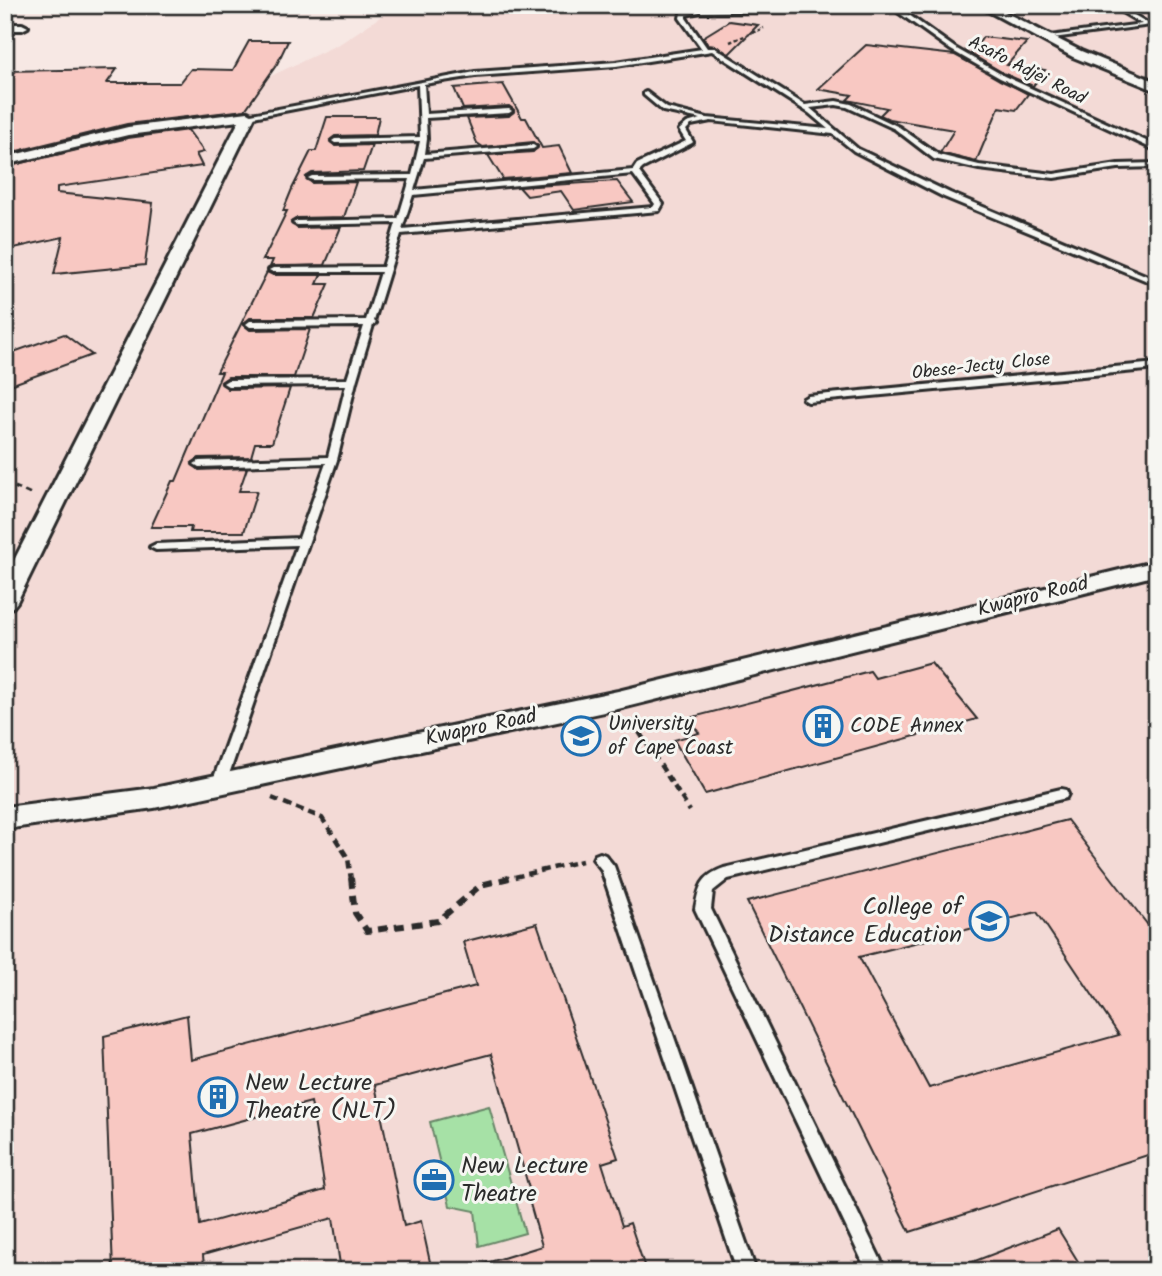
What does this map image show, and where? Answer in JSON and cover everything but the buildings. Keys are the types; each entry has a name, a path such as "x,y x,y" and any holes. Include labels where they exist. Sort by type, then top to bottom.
{"street":[{"path":"983,6 1157,87"},
{"path":"5,27 22,27"},
{"path":"5,161 128,131 248,116"},
{"path":"5,602 248,116"},
{"name":"Kwapro Road","path":"5,818 154,797 618,700 1157,568"}],"lane":[{"path":"1113,5 1157,27"},
{"name":"Asafo Adjei Road","path":"896,8 983,6"},
{"path":"704,48 683,14 700,10 896,8"},
{"name":"Asafo Adjei Road","path":"896,8 953,49 1002,77 1157,149"},
{"path":"1045,37 1148,24"},
{"path":"248,116 475,74 616,64 704,48 713,49 804,107 866,156 947,195 1157,283"},
{"path":"219,783 332,460 351,382 372,323 421,156 424,139 421,83"},
{"path":"646,94 665,110 711,119 834,132"},
{"path":"804,107 836,103 849,105 897,128 937,157 979,167 1054,176 1118,166 1157,165"},
{"path":"423,116 509,111"},
{"path":"410,193 635,172 640,166 690,142 682,130 684,127 711,119"},
{"path":"335,141 424,139"},
{"path":"421,156 533,147"},
{"path":"398,232 656,209 660,204 635,172"},
{"path":"312,178 414,177"},
{"path":"296,223 401,221"},
{"path":"273,270 386,269"},
{"path":"250,324 372,323"},
{"name":"Obese-Jecty Close","path":"808,399 1157,366"},
{"path":"228,383 351,382"},
{"path":"199,464 332,460"},
{"path":"156,547 305,541"},
{"path":"877,1271 703,909 706,888 724,874 1061,794"},
{"path":"600,859 607,866 747,1271"}],"path":[{"path":"618,700 690,811"},
{"path":"268,797 322,818 348,858 355,913 367,931 438,921 481,884 600,859"}],"shaded area":[{"name":"University of Cape Coast","path":"398,5 1157,5 1157,1271 5,1271 5,201 341,43"}],"green space":[{"path":"489,1106 525,1233 479,1246 475,1211 450,1206 430,1122"}],"place":[{"name":"CODE Annex","path":"823,726"},
{"name":"University of Cape Coast","path":"581,736"},
{"name":"College of Distance Education","path":"989,921"},
{"name":"New Lecture Theatre (NLT)","path":"218,1097"},
{"name":"New Lecture Theatre","path":"434,1180"}]}
